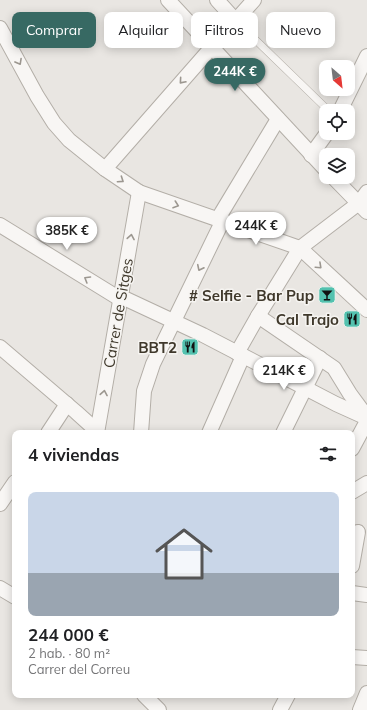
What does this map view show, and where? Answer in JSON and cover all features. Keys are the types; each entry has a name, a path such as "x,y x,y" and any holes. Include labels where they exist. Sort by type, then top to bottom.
{"street":[{"path":"168,0 191,25"},
{"path":"217,0 228,12"},
{"path":"244,12 254,0"},
{"path":"0,28 37,96 54,123 69,140 105,169 139,192 300,248 367,310"},
{"path":"105,169 211,48"},
{"path":"213,48 319,163"},
{"path":"343,104 367,56"},
{"path":"141,430 144,391 153,364 221,220 222,212 278,119"},
{"path":"309,152 320,140"},
{"path":"210,430 228,389 240,354 258,316 300,248 362,201 341,184"},
{"name":"Carrer de Sitges","path":"97,430 139,192"},
{"path":"0,225 120,299 126,299 203,335 367,419"},
{"path":"258,316 334,368 367,419"},
{"path":"0,348 68,404 95,430"},
{"path":"284,430 320,358"},
{"path":"50,430 68,404"},
{"path":"355,443 367,419"},
{"path":"355,490 367,483"},
{"path":"0,504 12,486"},
{"path":"355,551 359,531"},
{"path":"0,588 12,595"},
{"path":"355,593 367,595"},
{"path":"355,657 367,658"},
{"path":"360,710 367,693"},
{"path":"147,698 159,710"},
{"path":"280,710 286,698"}],"lane":[{"path":"258,42 322,104"}],"place":[{"name":"# Selfie - Bar Pup","path":"327,295"},
{"name":"Cal Trajo","path":"352,319"},
{"name":"BBT2","path":"190,347"}]}
